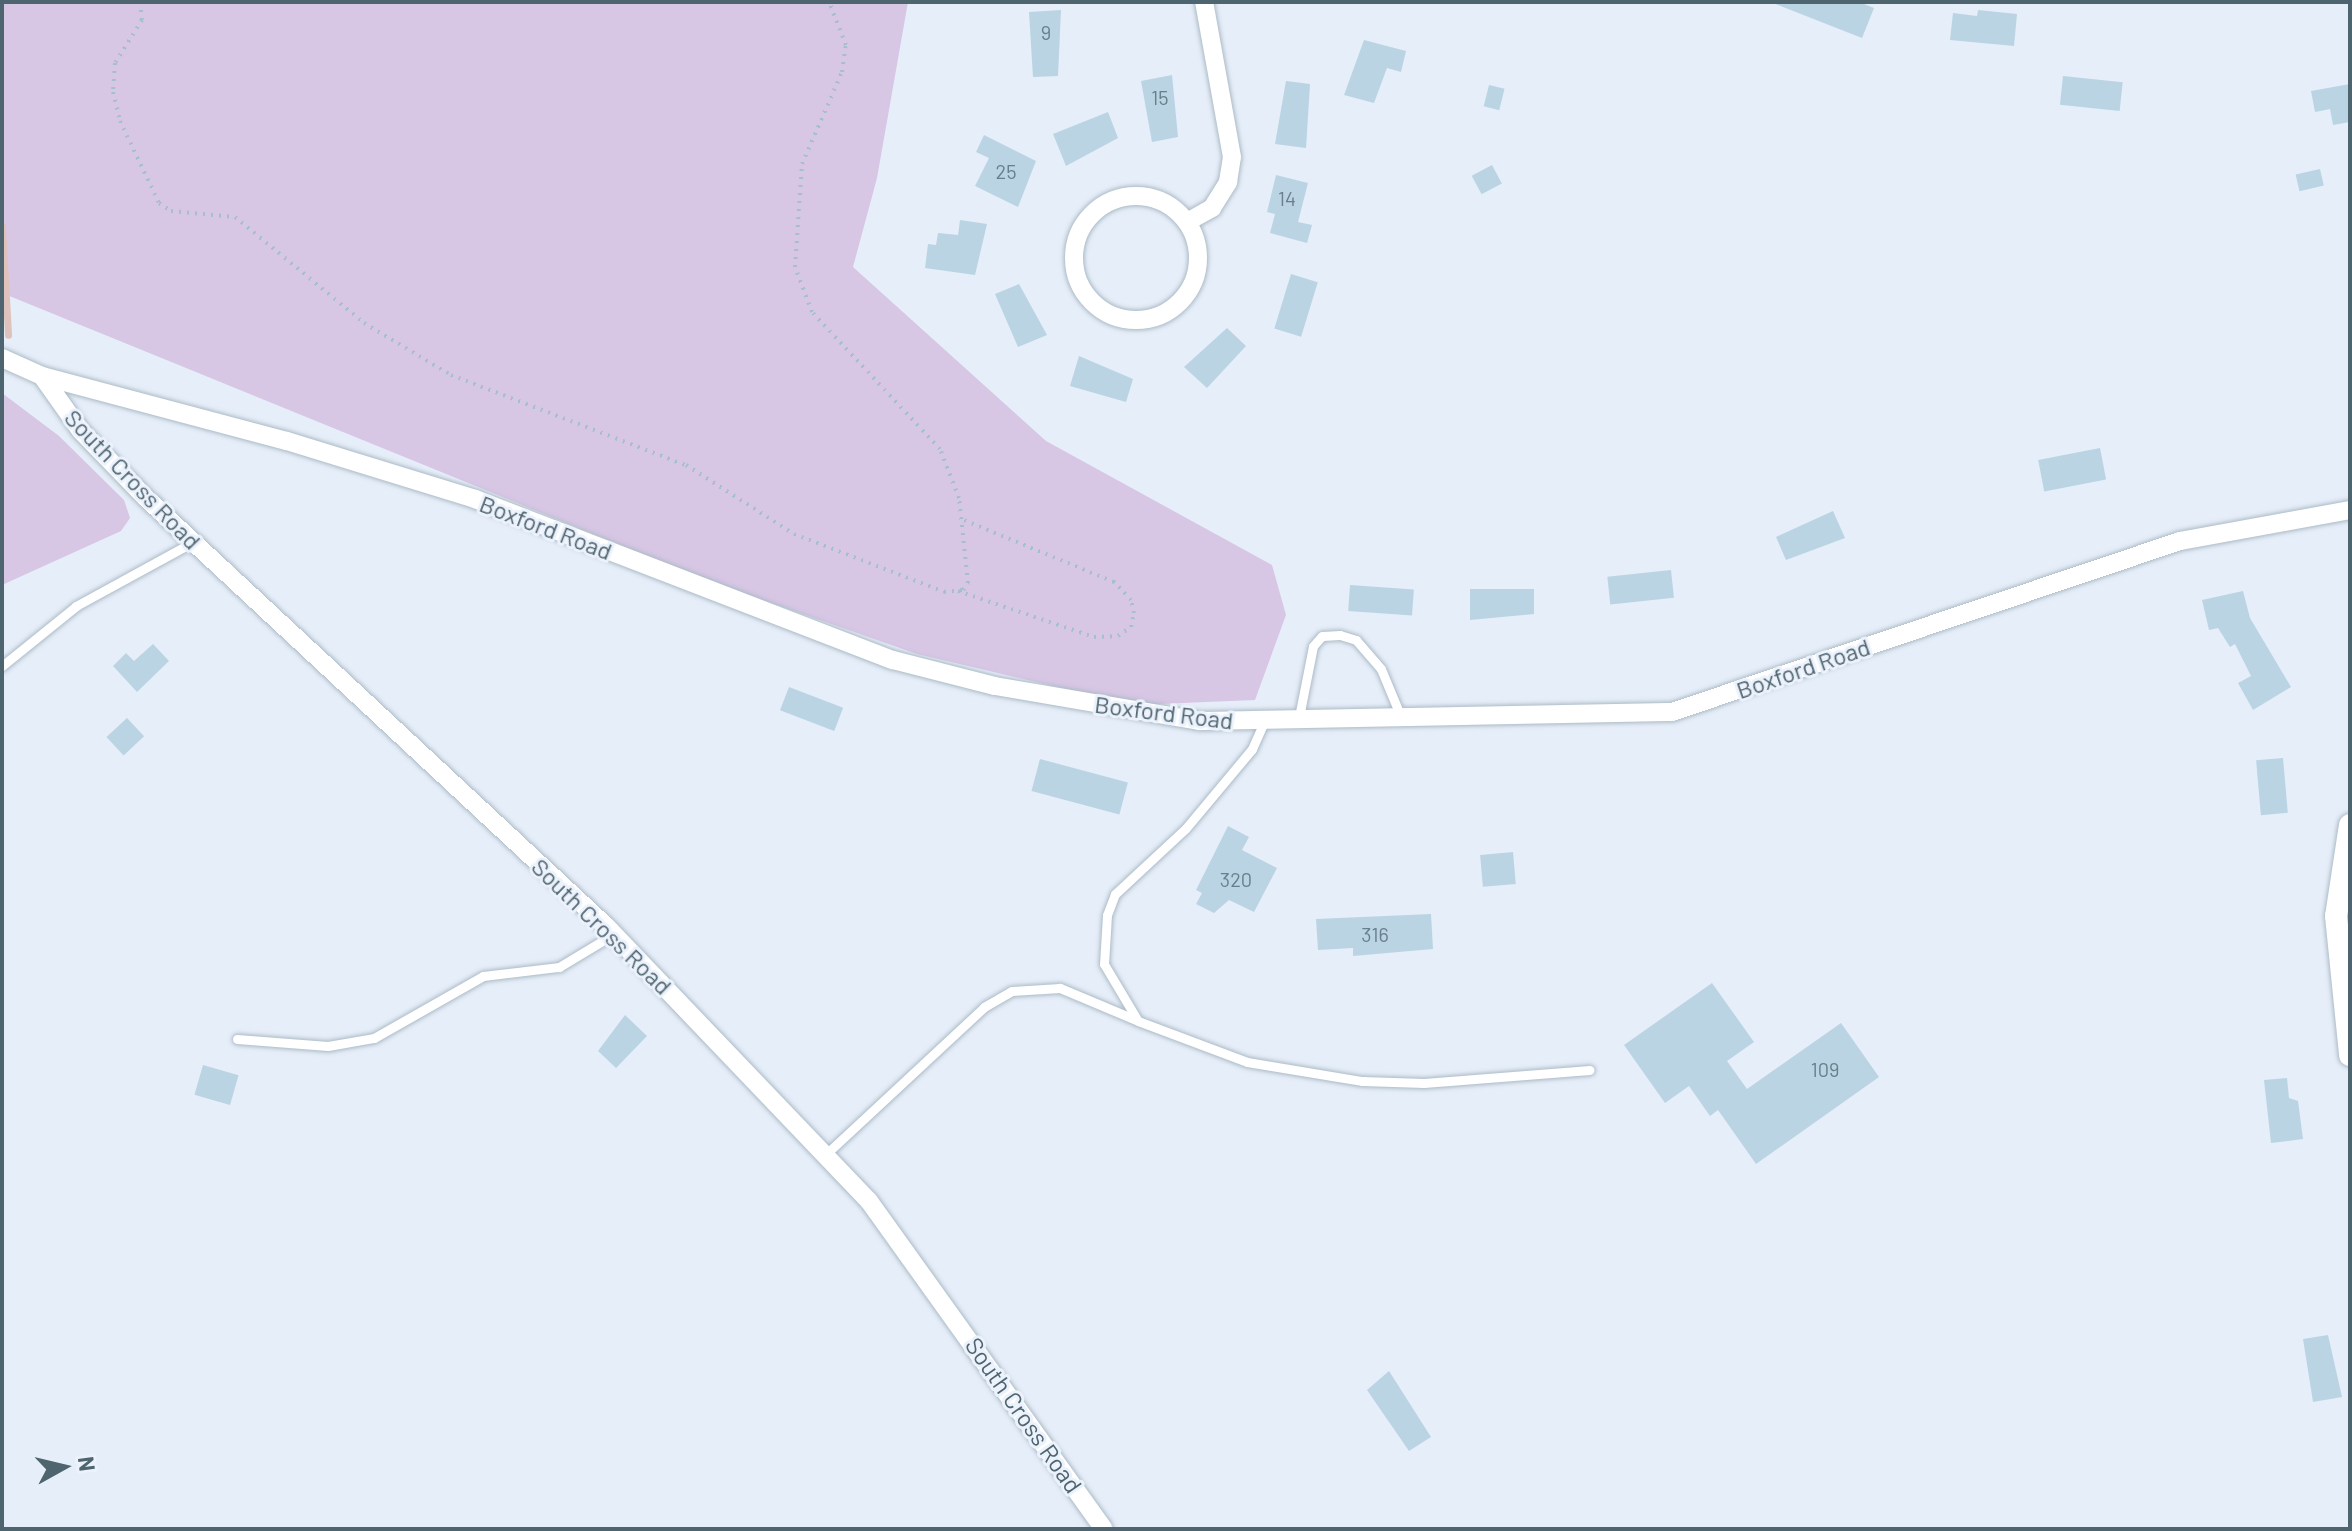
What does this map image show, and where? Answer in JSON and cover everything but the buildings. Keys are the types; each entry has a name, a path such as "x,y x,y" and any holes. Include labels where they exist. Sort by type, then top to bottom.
{"street":[{"path":"1187,222 1212,208 1228,182 1232,157 1204,2"},
{"path":"1146,196 1187,222 1198,268 1172,309 1150,319 1125,320 1085,294 1075,272 1074,248 1100,207 1146,196"},
{"name":"Boxford Road","path":"2,358 42,376 287,441 475,499 893,660 1105,707 1199,721 1402,721 1672,712 2180,541 2350,510"},
{"name":"South Cross Road","path":"42,376 81,431 193,542 614,934 825,1155 930,1280 1104,1529"},
{"path":"2350,825 2336,916 2350,1055"}],"lane":[{"path":"2,666 76,606 193,542"},
{"path":"1298,722 1313,646 1322,636 1340,635 1356,640 1381,669 1402,721"},
{"path":"1138,1021 1104,964 1115,894 1185,829 1252,749 1264,722"},
{"path":"237,1039 328,1046 374,1038 483,976 559,967 614,934"},
{"path":"825,1155 984,1007 1012,991 1060,988 1247,1062 1362,1081 1424,1083 1589,1070"}],"path":[{"path":"140,2 142,20 115,63 113,92 125,134 159,203 171,211 235,217 364,323 451,375 686,465 794,534 944,592 958,590 968,583 961,519 940,449 812,312 795,267 802,164 842,72 846,45 829,2"},
{"path":"958,590 1094,637 1118,636 1131,627 1134,613 1131,600 1114,582 961,519"}],"shaded area":[{"path":"2,2 908,2 877,178 853,267 1046,441 1272,565 1286,615 1255,700 1134,705 917,654 706,580 2,293"},
{"path":"2,393 59,436 124,500 130,518 121,531 2,585"}],"waterway":[{"path":"2,226 8,335"}]}
